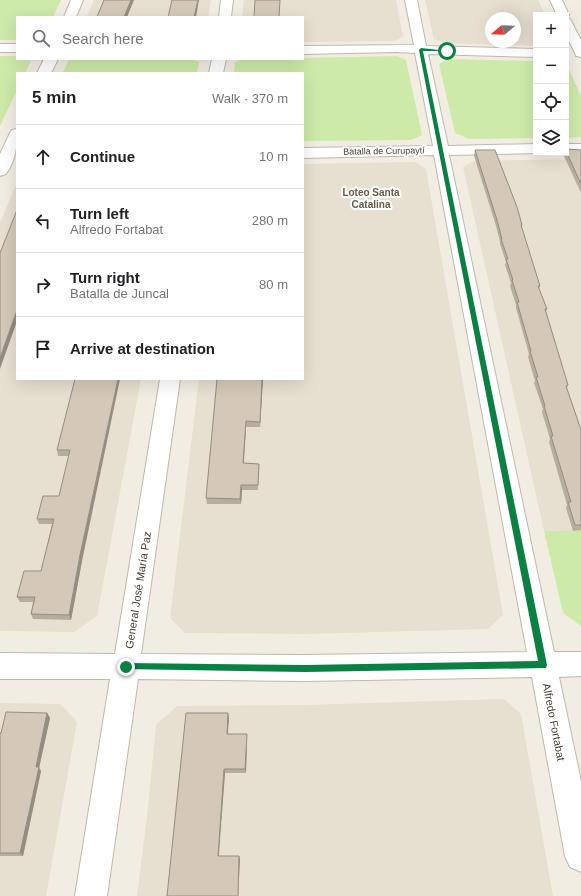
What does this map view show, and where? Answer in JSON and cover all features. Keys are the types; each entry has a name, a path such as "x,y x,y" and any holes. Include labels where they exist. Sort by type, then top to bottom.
{"street":[{"path":"70,16 77,0"},
{"path":"225,16 227,0"},
{"name":"Alfredo Fortabat","path":"411,0 581,856"},
{"path":"556,0 562,12"},
{"path":"569,28 581,53 569,54"},
{"path":"0,48 16,48"},
{"path":"304,50 396,48 533,53"},
{"path":"44,72 50,60"},
{"path":"216,72 219,60"},
{"path":"0,171 16,135"},
{"name":"Batalla de Curupaytí","path":"304,153 533,149"},
{"path":"569,149 581,149"},
{"name":"General José María Paz","path":"91,896 170,380"},
{"path":"0,666 305,668 581,664"}],"shaded area":[{"path":"94,0 211,0 208,16 87,16"},
{"path":"244,0 396,0 403,37 395,41 304,42 304,16 242,16"},
{"path":"425,0 538,0 544,12 533,12 533,46 521,46 521,12 485,12 485,44 445,43 434,39"},
{"path":"581,159 581,530 544,531 463,167 474,161"},
{"path":"415,162 426,169 503,615 488,629 304,634 185,633 170,618 199,380 304,380 304,164"},
{"path":"16,184 16,380 141,380 97,616 74,632 0,631 0,223"},
{"path":"504,699 521,714 553,896 137,896 156,725 177,706 304,705"},
{"path":"0,703 61,704 77,722 46,896 0,896"}],"green space":[{"path":"0,0 61,0 53,16 16,16 16,40 0,40"},
{"path":"0,56 16,56 16,60 30,60 31,61 26,72 16,72 16,92 0,126"},
{"path":"397,56 406,60 422,135 411,140 304,141 304,72 234,72 235,62 240,60 304,60 304,58"},
{"path":"448,59 533,61 533,138 469,139 455,133 439,64"},
{"path":"194,60 199,62 197,72 63,72 68,61"},
{"path":"569,69 581,96 581,137 569,138"},
{"path":"581,530 581,626 563,613 544,531"}],"building":[{"path":"104,0 131,0 124,16 97,16"},
{"path":"172,0 198,0 194,16 168,16"},
{"path":"255,0 280,0 279,16 254,16"},
{"path":"569,149 581,150 581,184 568,156"},
{"path":"475,150 495,150 517,207 540,286 538,286 547,309 545,309 568,385 566,386 581,430 581,525 575,525 568,502 571,502 551,436 553,436 517,302 519,302 506,259 508,259"},
{"path":"16,213 16,313 0,358 0,253"},
{"path":"75,380 118,380 80,555 69,615 31,614 35,597 17,597 24,571 41,571 54,519 37,519 43,496 59,496 70,450 57,450"},
{"path":"217,380 262,380 260,422 246,421 243,463 259,464 258,485 241,485 240,499 206,498"},
{"path":"6,712 47,713 36,767 39,767 20,853 0,853 0,733"},
{"path":"186,713 228,713 227,734 247,734 245,769 224,769 218,856 239,856 238,896 167,896"}],"district":[{"name":"Loteo Santa Catalina","path":"371,198"}],"route":[{"path":"126,667 305,668 543,665 421,50 447,51"}]}
